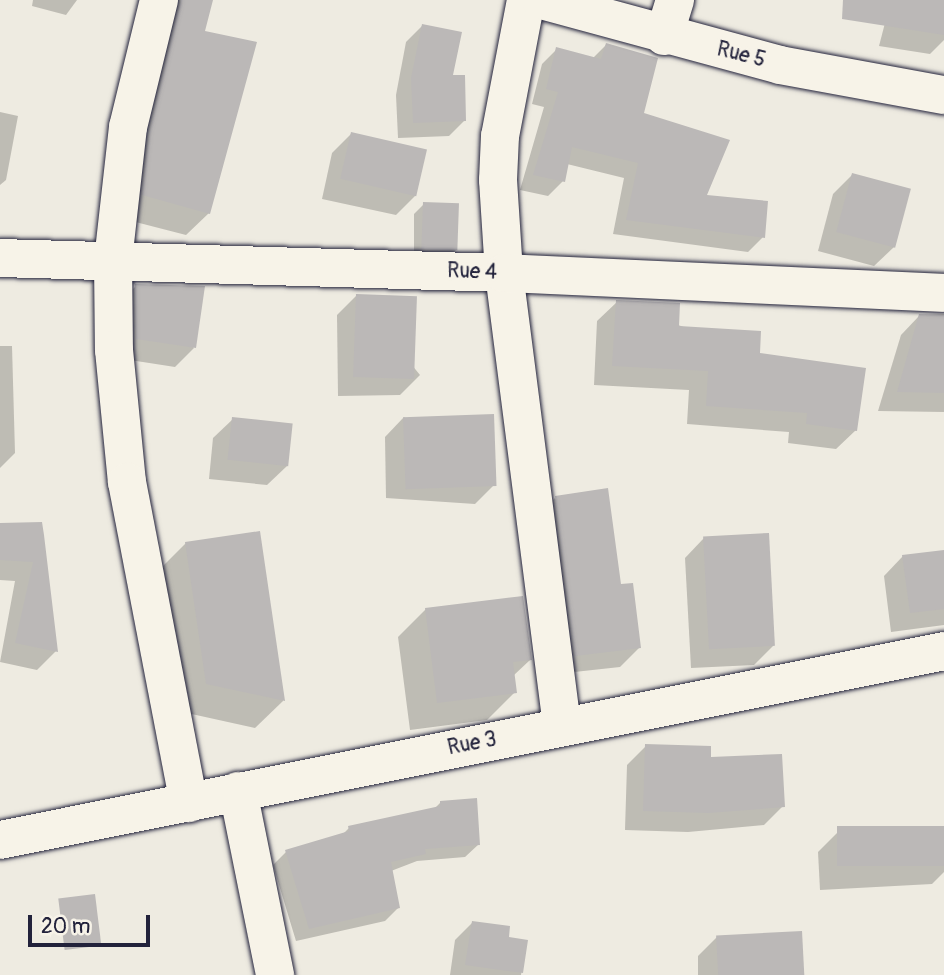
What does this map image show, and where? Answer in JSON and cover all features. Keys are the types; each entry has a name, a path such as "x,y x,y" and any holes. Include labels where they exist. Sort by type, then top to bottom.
{"street":[{"path":"159,0 128,127 113,260 114,350 127,482 190,803"},
{"path":"526,0 500,136 504,273 562,726"},
{"name":"Rue 5","path":"541,0 669,18 780,65 944,95"},
{"name":"Rue 4","path":"0,258 504,273 944,293"},
{"name":"Rue 3","path":"0,840 190,803 238,790 944,651"},
{"path":"238,790 275,975"}],"building":[{"path":"181,0 213,0 205,31 257,42 210,214 142,195 150,131"},
{"path":"843,0 944,0 944,35 842,19"},
{"path":"422,24 462,32 453,75 465,75 466,121 413,123 411,78"},
{"path":"606,43 658,58 644,113 730,140 707,195 768,201 765,238 626,220 638,163 572,147 565,182 533,175 558,92 546,89 556,47 601,59"},
{"path":"351,132 427,150 416,196 340,179"},
{"path":"852,173 911,189 895,248 836,232"},
{"path":"423,202 459,203 457,250 421,249"},
{"path":"135,284 205,286 196,348 136,339"},
{"path":"356,294 417,296 414,379 353,377"},
{"path":"616,300 680,303 679,326 761,331 760,353 866,368 857,431 806,424 807,413 706,406 708,371 612,366"},
{"path":"919,314 944,315 944,393 897,392"},
{"path":"494,414 497,486 406,489 403,417"},
{"path":"232,417 293,423 288,466 228,460"},
{"path":"608,488 621,584 633,583 641,648 575,656 555,496"},
{"path":"42,522 58,652 15,643 33,562 0,560 0,523"},
{"path":"260,531 285,701 206,684 185,542"},
{"path":"769,533 775,646 709,649 703,536"},
{"path":"944,550 944,609 910,613 902,555"},
{"path":"523,596 532,660 513,662 517,693 437,703 425,608"},
{"path":"645,744 711,746 711,757 782,754 785,807 709,813 643,811"},
{"path":"477,798 480,845 425,849 426,854 391,862 400,908 309,929 285,850 349,831 348,826 440,806 440,801"},
{"path":"837,826 944,826 944,866 837,866"},
{"path":"95,894 101,946 65,950 58,899"},
{"path":"472,921 510,926 509,937 528,940 523,973 465,965"},
{"path":"802,931 804,975 718,975 716,936"}]}
